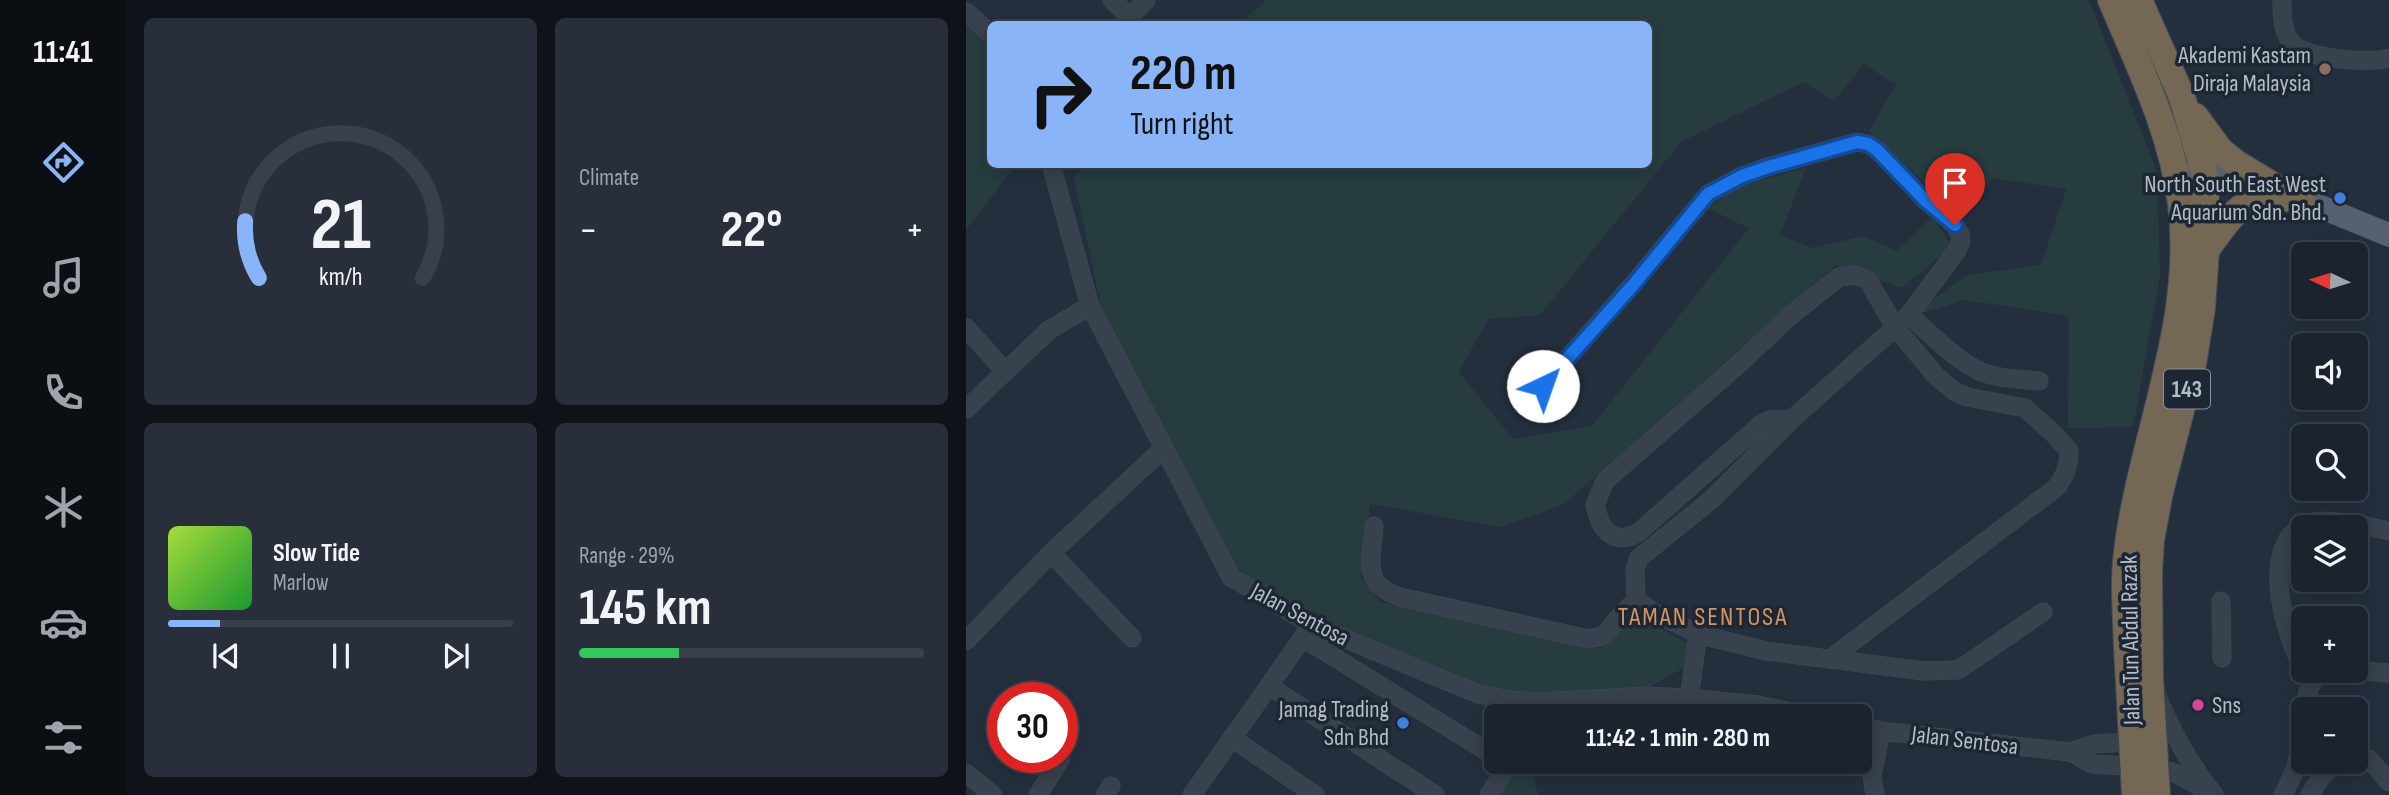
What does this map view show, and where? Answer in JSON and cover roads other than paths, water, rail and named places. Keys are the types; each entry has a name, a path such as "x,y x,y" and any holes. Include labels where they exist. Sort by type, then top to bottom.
{"highway":[{"name":"Jalan Tun Abdul Razak","path":"2111,0 2161,118 2176,176 2183,233 2180,299 2165,383 2133,506 2126,556 2125,597 2146,764"},
{"name":"Jalan Tun Abdul Razak","path":"2135,795 2146,764 2151,540 2160,492 2193,364 2202,308 2206,250 2204,172 2182,97 2139,0"},
{"path":"2182,97 2220,150 2236,163 2292,195"},
{"path":"2206,250 2235,214 2252,201 2292,195"}],"main road":[{"path":"2176,176 2204,172 2234,173 2389,235"}],"street":[{"path":"1112,0 1127,21 1146,0"},
{"path":"2282,0 2282,18 2291,43 2305,52 2359,60 2389,58"},
{"path":"966,12 987,30"},
{"path":"1374,526 1371,576 1387,593 1597,639 1607,634 1618,617 1636,600 1635,569 1639,558 1711,500 1791,420 1902,321 1957,250 1961,241 1960,234 1955,225 1926,201 1868,144 1857,142 1742,176 1708,194 1634,284 1543,386"},
{"name":"Jalan Sentosa","path":"1052,168 1090,306 1231,577 1307,631 1478,694 1536,702 1648,696 1748,704"},
{"path":"1791,420 1770,420 1760,425 1632,536 1616,537 1602,527 1595,505 1605,481 1790,316 1839,277 1855,275 1868,280 1902,321 1936,376 1954,391 1967,397 2025,408 2069,451 2069,463 2057,487 1830,659"},
{"path":"966,409 1049,330 1090,306"},
{"path":"1902,321 1980,372 2039,381"},
{"path":"966,328 1005,371"},
{"path":"966,641 1051,553 1164,448"},
{"path":"2291,641 2279,580 2284,543 2295,529 2312,522 2332,522 2389,531"},
{"path":"1051,553 1132,638"},
{"path":"1636,600 1698,634 1766,651 1924,671 1958,670 2043,612"},
{"path":"2221,601 2222,658"},
{"path":"1192,795 1307,631 1484,749"},
{"path":"1689,698 1698,634"},
{"path":"2368,671 2389,673"},
{"path":"2150,677 2175,739 2214,794"},
{"path":"1269,686 1435,795"},
{"name":"Jalan Sentosa","path":"1872,729 2070,752 2092,765 2146,764"},
{"path":"1875,795 1872,776 1881,731"},
{"path":"1232,738 1315,795"},
{"name":"Jalan Sentosa","path":"2070,752 2094,744 2146,764"},
{"path":"2368,759 2389,782"},
{"path":"2146,764 2188,778 2214,794"},
{"path":"966,773 993,795"},
{"path":"1038,795 1052,773"},
{"path":"1489,795 1497,774"},
{"path":"2283,795 2293,774"},
{"path":"2310,795 2322,774"}],"place":[{"name":"Akademi Kastam Diraja Malaysia","path":"2325,69"},
{"name":"North South East West Aquarium Sdn. Bhd.","path":"2340,198"},
{"name":"Sns","path":"2198,705"},
{"name":"Jamag Trading Sdn Bhd","path":"1403,723"}],"district":[{"name":"TAMAN SENTOSA","path":"1703,616"}]}
